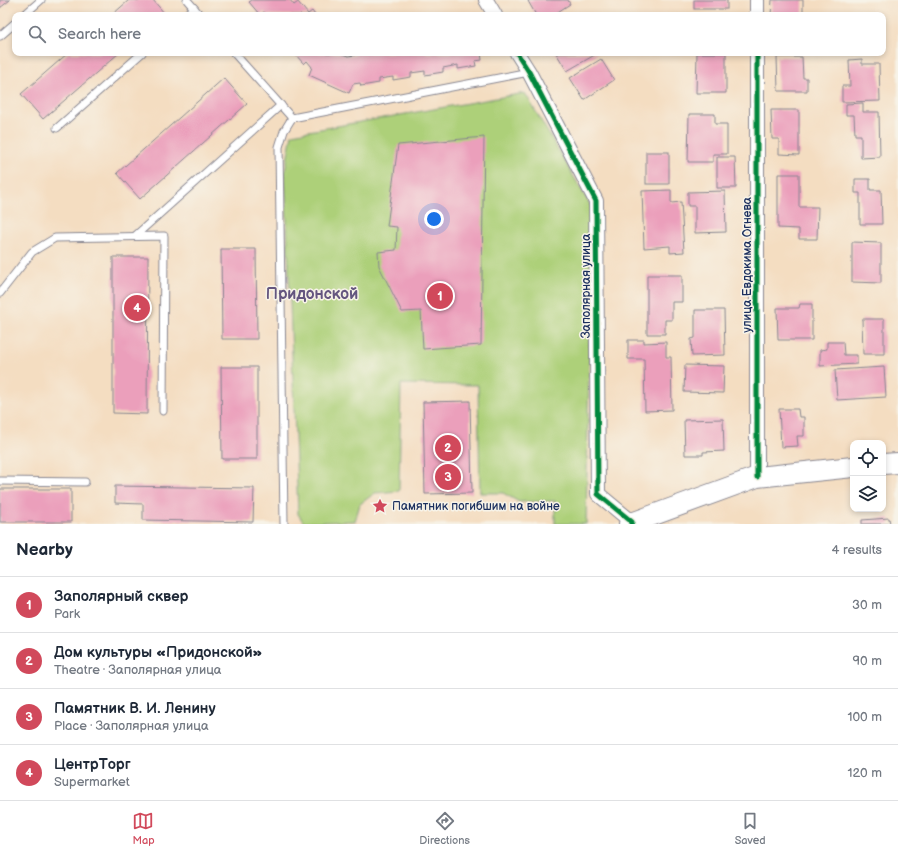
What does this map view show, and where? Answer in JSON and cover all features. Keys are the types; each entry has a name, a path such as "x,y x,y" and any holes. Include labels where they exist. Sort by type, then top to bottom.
{"street":[{"path":"486,0 493,12"},
{"path":"757,0 757,12"},
{"name":"Заполярная улица","path":"519,56 529,72 596,201 598,494 631,523"},
{"name":"улица Евдокима Огнева","path":"757,56 757,477"},
{"path":"886,464 898,462"},
{"path":"631,523 757,477 850,467"}],"lane":[{"path":"28,12 42,0"},
{"path":"187,0 197,12"},
{"path":"189,12 194,8"},
{"path":"0,36 12,26"},
{"path":"57,128 139,56"},
{"path":"237,56 292,118"},
{"path":"284,524 279,148 284,131 292,118 529,72"},
{"path":"135,236 281,105"},
{"path":"0,293 32,252 55,238 164,236 163,411"},
{"path":"0,481 84,482"}],"green space":[{"path":"525,93 592,208 586,524 555,524 555,501 519,502 503,493 480,493 478,385 401,384 399,491 375,493 360,504 355,521 304,523 298,514 285,171 292,134"}],"building":[{"path":"0,0 10,0 0,8"},
{"path":"129,0 153,0 163,12 115,12"},
{"path":"252,0 290,0 294,5 298,2 306,12 257,12 249,2"},
{"path":"568,0 570,4 558,12 534,12 528,1"},
{"path":"694,0 727,0 727,9 694,9"},
{"path":"772,0 803,0 803,12 771,12"},
{"path":"65,56 116,56 43,119 21,94"},
{"path":"297,56 481,56 482,60 475,61 476,66 458,69 458,65 443,68 443,72 425,75 425,71 411,73 411,77 393,80 393,77 379,79 379,83 361,86 360,83 353,84 349,93 309,75 312,67 307,61 304,64"},
{"path":"558,56 593,56 567,71"},
{"path":"697,56 726,56 726,93 696,93"},
{"path":"777,57 802,57 803,78 807,78 807,91 778,91"},
{"path":"601,59 614,80 584,100 570,78"},
{"path":"862,59 862,64 879,64 880,101 842,102 842,86 850,86 849,60"},
{"path":"224,78 247,104 140,199 117,173"},
{"path":"863,103 863,112 879,112 880,157 861,158 861,135 855,135 854,115 846,115 846,104"},
{"path":"771,110 799,110 799,155 779,154 779,139 772,139"},
{"path":"689,114 715,114 715,124 727,124 727,154 713,154 713,162 688,162"},
{"path":"484,137 481,345 423,349 421,311 402,312 379,266 378,252 396,250 397,227 387,226 398,145"},
{"path":"646,152 669,152 669,184 646,184"},
{"path":"717,157 735,157 736,188 717,188"},
{"path":"778,174 799,174 799,207 818,207 817,239 799,239 799,229 778,228"},
{"path":"855,179 870,179 870,190 881,190 882,224 860,224 860,193 855,193"},
{"path":"671,190 671,203 681,202 684,252 670,253 670,246 644,248 642,191"},
{"path":"725,191 726,232 695,233 695,206 688,206 688,192"},
{"path":"852,242 881,243 881,283 852,282"},
{"path":"221,249 256,249 257,339 222,339"},
{"path":"113,257 148,257 147,414 113,413"},
{"path":"647,275 682,275 682,302 672,302 672,320 665,320 665,334 647,334"},
{"path":"800,304 812,304 812,340 778,340 777,308 799,308"},
{"path":"695,310 724,310 725,355 692,356 691,339 695,338"},
{"path":"862,319 884,319 884,354 863,354"},
{"path":"628,340 644,340 644,343 666,342 666,357 671,357 672,410 645,411 644,359 628,359"},
{"path":"827,342 843,342 844,355 857,355 857,364 820,366 820,350 827,349"},
{"path":"685,365 724,366 723,393 684,392"},
{"path":"221,367 257,367 257,459 222,459"},
{"path":"884,367 886,397 837,400 835,370"},
{"path":"470,401 472,493 425,494 423,402"},
{"path":"779,409 798,409 799,417 804,417 804,436 797,436 798,446 781,447"},
{"path":"723,419 724,451 703,452 703,455 685,455 684,420"},
{"path":"115,486 254,488 253,522 143,520 143,504 115,503"},
{"path":"0,489 71,489 71,522 0,522"},
{"path":"889,518 890,524 862,524 862,520"}],"cycle path":[{"path":"519,56 529,72 596,201 598,494 632,522 631,524"},
{"path":"757,56 757,477"}],"place":[{"name":"Заполярный сквер","path":"440,296"},
{"name":"ЦентрТорг","path":"137,308"},
{"name":"Дом культуры «Придонской»","path":"448,448"},
{"name":"Памятник В. И. Ленину","path":"448,477"},
{"name":"Памятник погибшим на войне","path":"380,506"}],"district":[{"name":"Придонской","path":"312,293"}]}
